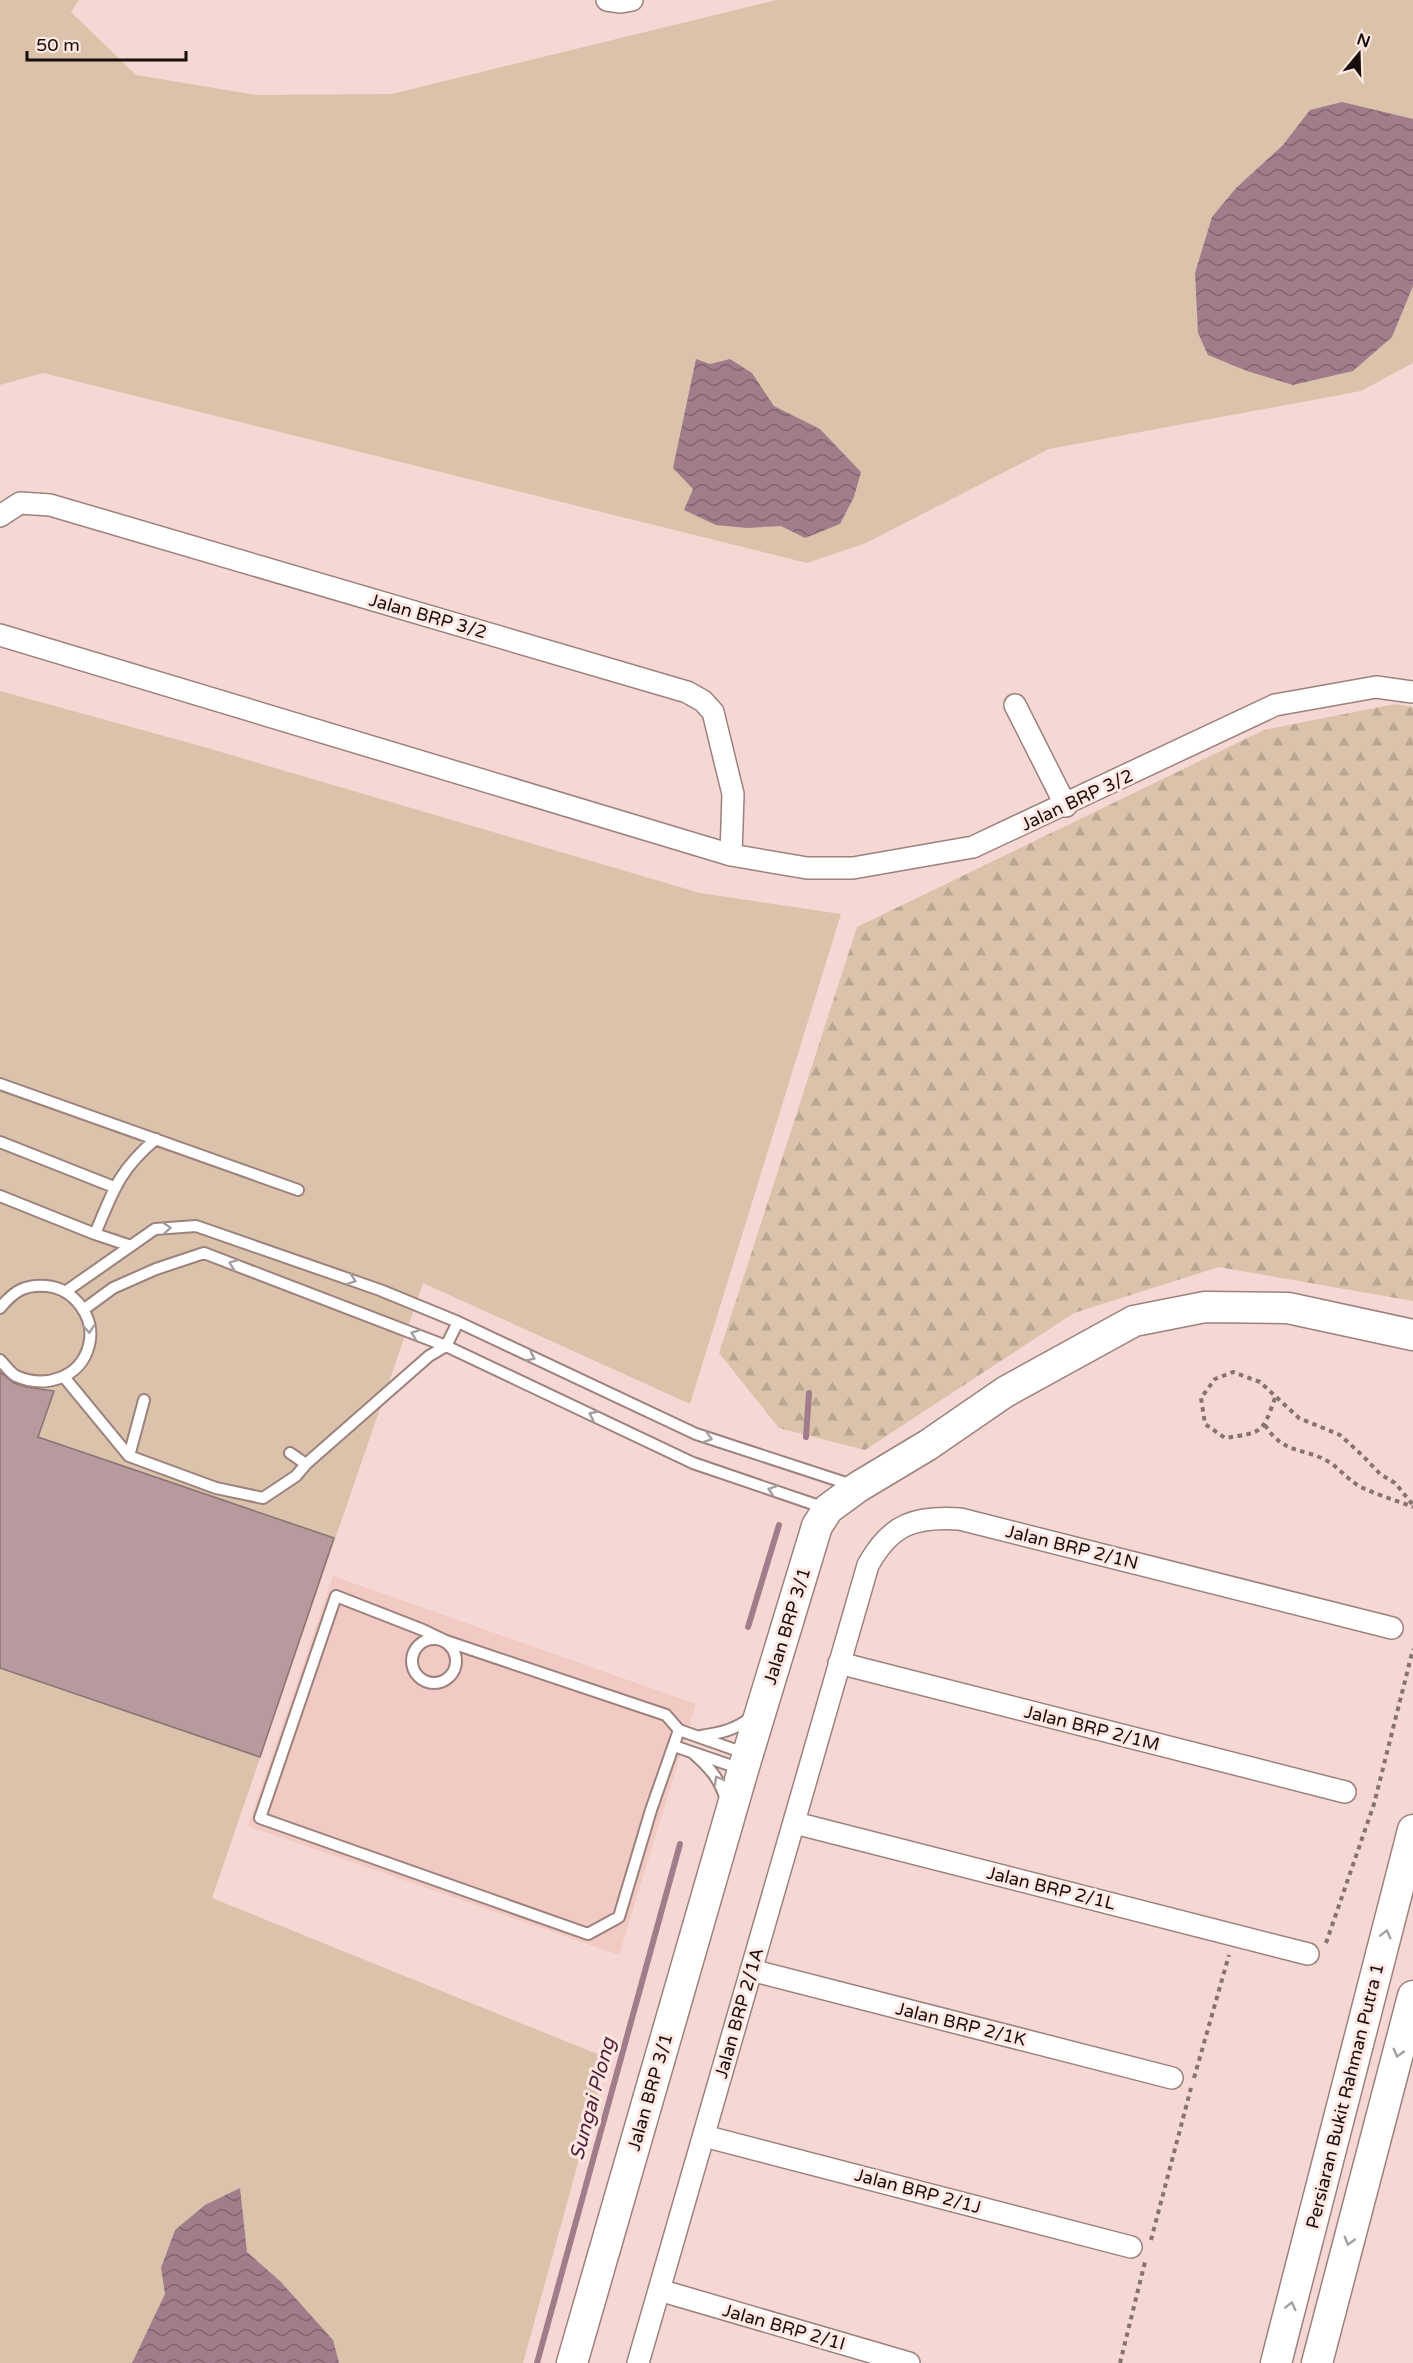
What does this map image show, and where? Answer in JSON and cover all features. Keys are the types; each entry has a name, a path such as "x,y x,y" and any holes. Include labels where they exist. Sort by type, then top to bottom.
{"street":[{"path":"606,0 621,2 632,0"},
{"name":"Jalan BRP 3/2","path":"0,516 21,503 50,505 687,692 703,701 713,712 733,794 731,855"},
{"name":"Jalan BRP 3/2","path":"0,635 731,855 807,868 853,868 973,847 1066,806 1275,705 1376,687 1413,692"},
{"path":"1014,705 1066,806"},
{"name":"Jalan BRP 3/1","path":"572,2363 761,1710 817,1526 828,1509 858,1487 928,1445 1005,1392 1134,1321 1205,1307 1288,1308 1413,1335"},
{"name":"Jalan BRP 2/1N","path":"838,1664 868,1565 880,1544 896,1530 917,1521 937,1518 960,1519 1392,1628"},
{"name":"Jalan BRP 2/1M","path":"838,1664 1345,1792"},
{"name":"Jalan BRP 2/1A","path":"638,2363 795,1822 838,1664"},
{"name":"Jalan BRP 2/1L","path":"795,1822 1316,1950"},
{"name":"Persiaran Bukit Rahman Putra 1","path":"1276,2363 1413,1830"},
{"name":"Jalan BRP 2/1K","path":"751,1970 1172,2078"},
{"path":"1317,2363 1413,1996"},
{"name":"Jalan BRP 2/1J","path":"704,2136 1143,2247"},
{"name":"Jalan BRP 2/1I","path":"659,2290 909,2363"}],"lane":[{"path":"0,1084 298,1190"},
{"path":"96,1234 114,1187 128,1165 156,1139"},
{"path":"0,1142 114,1187"},
{"path":"0,1197 130,1246"},
{"path":"65,1292 155,1229 196,1226 380,1290 458,1322 696,1434 858,1487"},
{"path":"83,1310 113,1288 156,1269 204,1254 446,1346 693,1463 828,1509"},
{"path":"0,1360 14,1375 36,1383 60,1380 79,1366 90,1345 89,1321 78,1300 58,1287 34,1285 12,1294 2,1303"},
{"path":"64,1377 129,1456 216,1488 263,1498 296,1476 306,1464 429,1356 446,1346 458,1322"},
{"path":"129,1456 144,1400"},
{"path":"290,1454 306,1464"},
{"path":"679,1730 651,1810 619,1917 588,1934 260,1818 336,1596 446,1641 456,1652 457,1666 450,1679 437,1684 423,1682 413,1671 412,1656 418,1644 432,1638 446,1641 666,1715 679,1730 698,1737 746,1762"},
{"path":"698,1737 740,1726 761,1710"},
{"path":"674,1746 693,1753 746,1762"},
{"path":"693,1753 712,1770 723,1790 731,1815"}],"path":[{"path":"1275,1398 1265,1425 1253,1434 1225,1438 1205,1424 1201,1398 1215,1378 1233,1372 1260,1382 1299,1418 1340,1436 1380,1474 1395,1483 1413,1506"},
{"path":"1265,1425 1274,1439 1289,1448 1331,1463 1343,1475 1361,1487 1413,1506"},
{"path":"1316,1950 1374,1804 1413,1650"},
{"path":"1120,2363 1143,2247 1227,1958 1232,1950"}],"shaded area":[{"path":"333,1576 696,1704 619,1955 248,1826"}],"green space":[{"path":"0,0 79,0 71,12 136,75 256,95 392,94 776,0 1413,0 1413,363 1361,391 1049,449 866,543 807,563 43,373 0,385"},
{"path":"0,691 197,745 700,893 841,914 690,1404 423,1283 212,1898 607,2058 523,2363 0,2363"},
{"path":"1395,704 1413,707 1413,1301 1219,1267 1074,1313 865,1450 779,1428 719,1353 857,927 1264,730"}],"water":[{"path":"1342,102 1413,119 1413,286 1392,337 1353,371 1293,385 1247,371 1208,355 1198,333 1195,273 1212,217 1236,188 1283,145 1310,110"},
{"path":"696,359 710,364 730,359 752,373 774,406 820,429 861,472 854,497 840,524 805,538 781,526 747,528 716,525 684,510 693,489 673,468"},
{"path":"240,2188 247,2252 280,2281 333,2340 339,2363 132,2363 165,2294 161,2268 175,2230 205,2205"}],"building":[{"path":"0,1372 14,1383 54,1391 38,1437 334,1538 260,1757 0,1668"}],"waterway":[{"name":"Sungai Plong","path":"806,1437 809,1393"},
{"name":"Sungai Plong","path":"748,1627 779,1525"},
{"name":"Sungai Plong","path":"537,2363 680,1844"}]}
